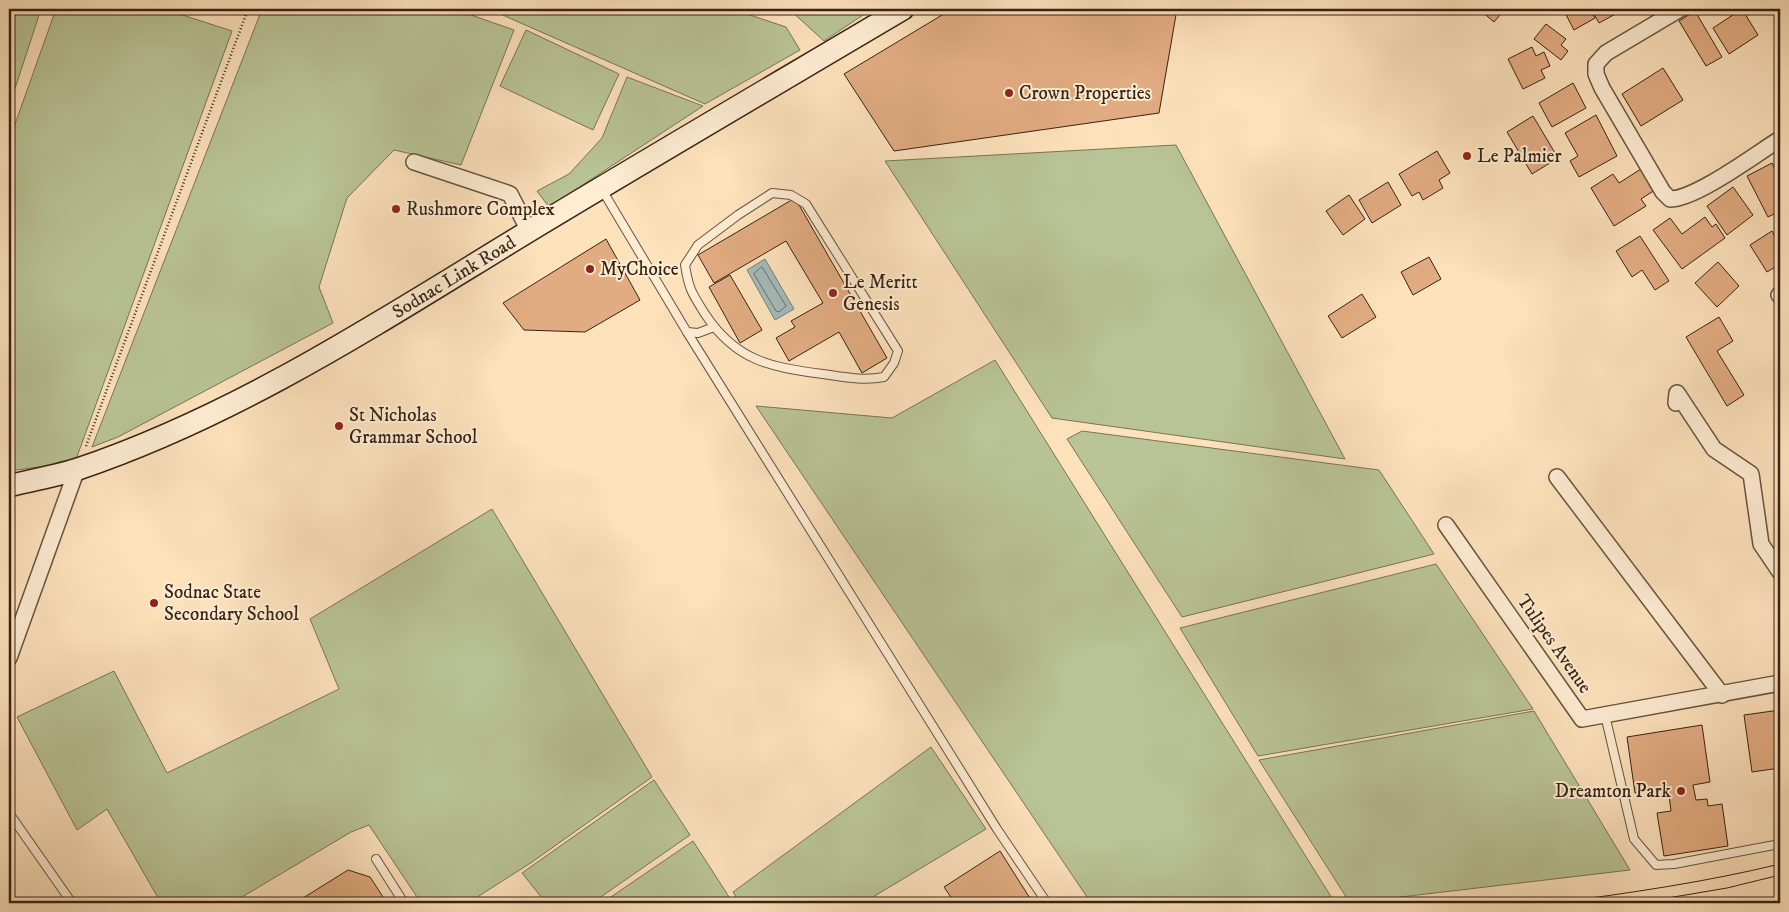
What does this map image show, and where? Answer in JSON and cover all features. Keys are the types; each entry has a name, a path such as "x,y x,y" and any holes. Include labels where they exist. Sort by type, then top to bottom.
{"main road":[{"name":"Sodnac Link Road","path":"9,486 77,469 187,425 270,386 381,324 529,231 903,9"}],"street":[{"path":"1680,9 1606,53 1596,64 1596,74 1602,88 1664,192 1670,198 1678,199 1694,193 1780,139"},
{"path":"414,162 510,194 529,231"},
{"path":"1676,402 1677,393 1714,449 1751,474 1762,544 1780,572"},
{"path":"9,658 77,469"},
{"path":"1557,477 1722,694"},
{"name":"Tulipes Avenue","path":"1446,525 1582,718 1605,716 1780,682"}],"lane":[{"path":"601,188 687,332 997,829 1047,903"},
{"path":"772,193 791,195 806,204 898,352 894,363 884,378 867,380 798,371 756,360 730,345 714,327 688,288 685,265 698,245 738,215 772,193"},
{"path":"687,332 698,333 714,327"},
{"path":"1605,716 1634,839 1656,865 1674,864 1780,844"},
{"path":"10,818 72,903"},
{"path":"376,859 404,903"}],"path":[{"path":"77,469 248,9"}],"green space":[{"path":"9,9 41,9 9,107"},
{"path":"56,9 164,9 232,31 75,462 9,471 9,141"},
{"path":"262,9 454,9 514,30 461,165 394,150 347,198 319,287 333,323 118,437 92,447"},
{"path":"484,9 732,9 786,27 800,50 705,104 498,13"},
{"path":"789,9 872,9 824,41"},
{"path":"526,30 619,74 593,130 500,86"},
{"path":"627,77 703,106 549,207 537,191 569,174 602,138"},
{"path":"1176,145 1345,459 1052,418 885,161"},
{"path":"995,360 1335,903 1091,903 756,406 892,418"},
{"path":"1082,431 1379,470 1434,554 1182,617 1067,439"},
{"path":"492,509 652,777 532,862 468,903 421,903 369,825 351,832 232,903 161,903 107,809 77,830 17,717 114,671 167,773 339,689 310,619"},
{"path":"1436,564 1533,709 1258,756 1180,628"},
{"path":"1534,711 1630,870 1350,903 1259,760"},
{"path":"931,747 986,829 863,903 740,903 733,892"},
{"path":"654,780 690,835 592,903 546,903 522,873"},
{"path":"693,841 733,903 602,903"}],"water":[{"path":"765,259 794,309 775,320 747,270"}],"building":[{"name":"Crown Properties","path":"952,9 1177,9 1159,113 894,151 844,74"},
{"path":"1479,9 1505,9 1494,22"},
{"path":"1563,9 1589,9 1595,18 1574,30"},
{"path":"1591,9 1620,9 1621,11 1599,23"},
{"path":"1742,9 1758,35 1729,54 1713,28"},
{"path":"1695,11 1722,57 1706,66 1679,21"},
{"path":"1546,24 1566,39 1561,45 1568,51 1561,60 1534,39"},
{"path":"1532,47 1536,56 1544,52 1550,66 1541,70 1545,78 1523,89 1508,59"},
{"path":"1663,68 1683,100 1641,126 1622,94"},
{"path":"1573,83 1586,108 1552,127 1539,103"},
{"path":"1596,115 1617,156 1579,177 1570,161 1578,156 1565,133"},
{"path":"1533,116 1558,158 1532,174 1507,132"},
{"path":"1437,151 1450,173 1439,180 1443,188 1423,200 1419,192 1412,196 1399,174"},
{"path":"1780,162 1780,177 1774,165"},
{"path":"1772,163 1780,180 1780,211 1768,217 1747,176"},
{"path":"1644,167 1658,188 1641,199 1646,206 1614,226 1591,188 1613,174 1619,183"},
{"path":"1388,182 1401,205 1372,223 1359,200"},
{"path":"1733,187 1753,215 1727,235 1707,206"},
{"path":"1349,195 1365,219 1343,235 1326,211"},
{"name":"Le Meritt Genesis","path":"795,198 887,358 862,373 839,332 789,361 776,338 795,327 791,321 823,303 786,241 714,283 698,255"},
{"path":"1705,217 1712,227 1716,224 1725,238 1682,269 1653,230 1670,218 1682,234"},
{"path":"1772,231 1780,245 1780,264 1767,272 1750,245"},
{"path":"1640,236 1669,281 1655,290 1642,270 1632,277 1616,251"},
{"name":"MyChoice","path":"606,239 640,300 585,332 524,330 503,303"},
{"path":"1429,257 1441,279 1413,295 1401,272"},
{"path":"1718,262 1739,286 1717,307 1695,283"},
{"path":"730,275 762,330 740,343 709,287"},
{"path":"1362,294 1376,317 1342,338 1328,316"},
{"path":"1719,317 1733,341 1717,351 1744,395 1727,406 1686,337"},
{"path":"9,597 14,599 9,613"},
{"path":"1780,710 1780,768 1752,772 1744,715"},
{"name":"Dreamton Park","path":"1702,725 1710,782 1693,785 1696,800 1707,799 1708,806 1722,804 1728,846 1664,856 1657,813 1671,811 1668,788 1635,793 1627,737"},
{"path":"1780,791 1780,829 1775,792"},
{"path":"1000,851 1033,903 955,903 944,887"},
{"path":"348,870 370,877 387,903 295,903"}],"tram line":[{"path":"1554,903 1668,886 1780,864"},
{"path":"1638,903 1727,888 1780,875"}],"place":[{"name":"Crown Properties","path":"1009,93"},
{"name":"Le Palmier","path":"1467,156"},
{"name":"Rushmore Complex","path":"396,209"},
{"name":"MyChoice","path":"590,269"},
{"name":"Le Meritt Genesis","path":"833,293"},
{"name":"St Nicholas Grammar School","path":"339,426"},
{"name":"Sodnac State Secondary School","path":"154,603"},
{"name":"Dreamton Park","path":"1681,791"}]}
